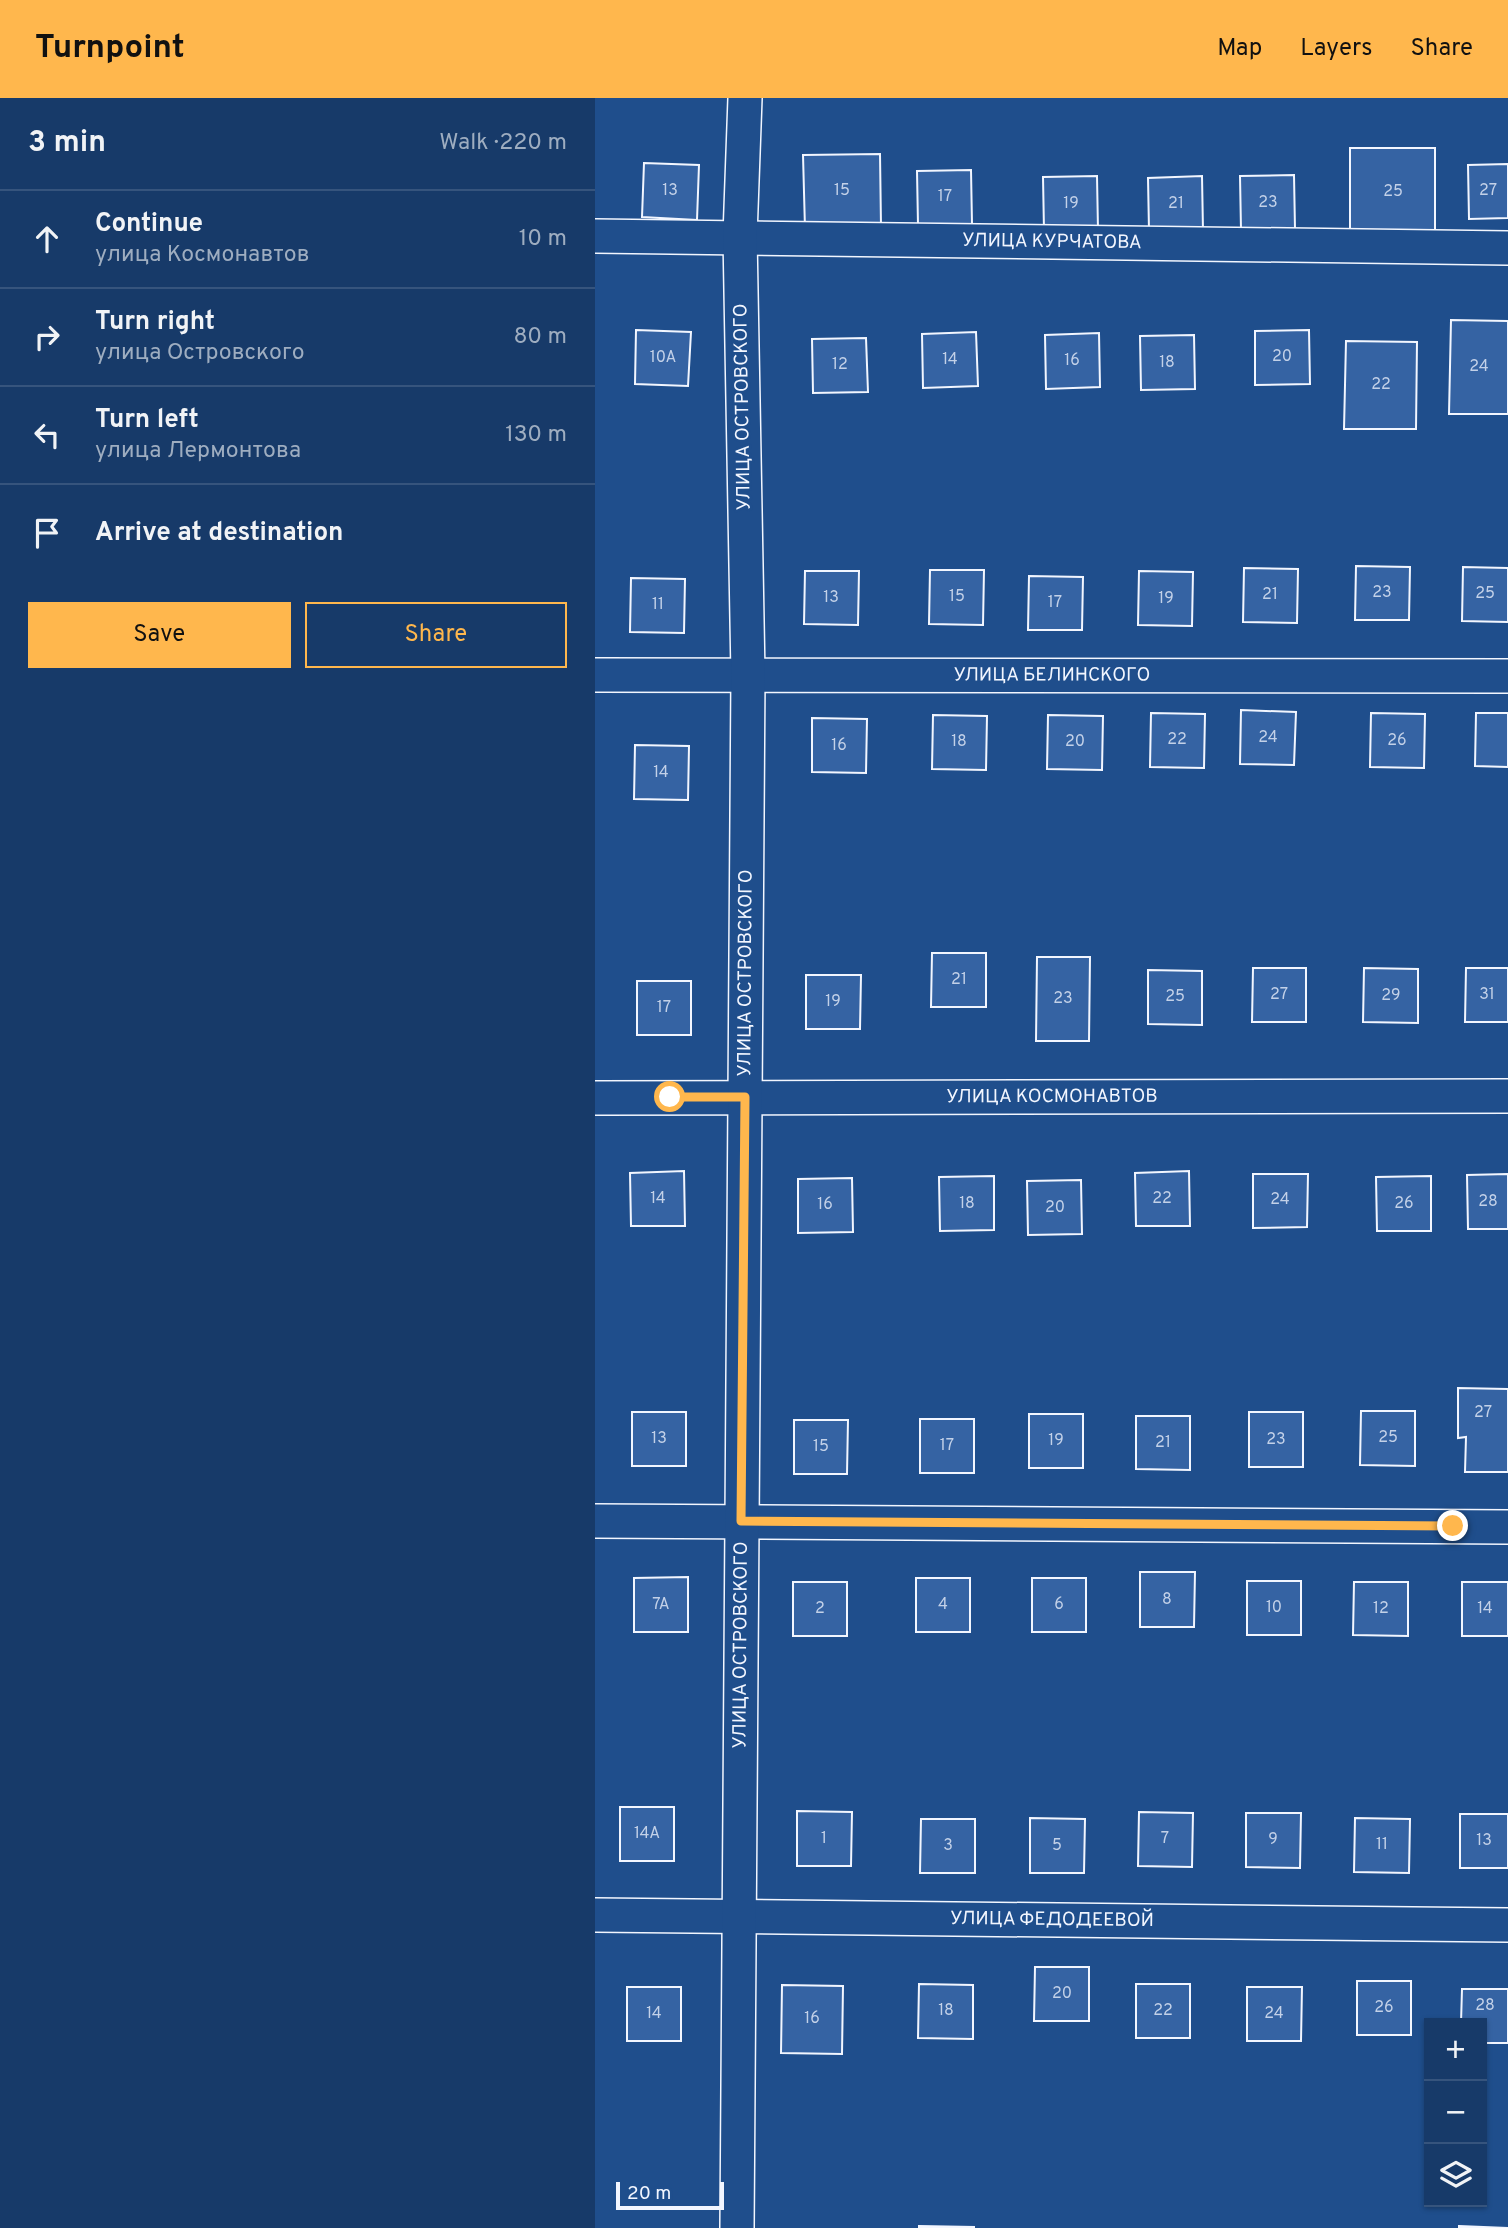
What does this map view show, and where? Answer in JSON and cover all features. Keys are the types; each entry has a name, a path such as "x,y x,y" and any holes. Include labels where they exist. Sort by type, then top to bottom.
{"street":[{"name":"УЛИЦА ОСТРОВСКОГО","path":"737,2228 748,675 740,236 745,98"},
{"name":"УЛИЦА КУРЧАТОВА","path":"595,236 1508,248"},
{"name":"УЛИЦА БЕЛИНСКОГО","path":"595,675 1508,676"},
{"name":"УЛИЦА КОСМОНАВТОВ","path":"595,1098 1508,1096"},
{"path":"595,1521 1508,1527"},
{"name":"УЛИЦА ФЕДОДЕЕВОЙ","path":"595,1915 1508,1925"}],"building":[{"path":"1350,148 1435,148 1435,235 1350,235"},
{"path":"880,154 881,227 805,229 803,155"},
{"path":"644,163 699,165 697,220 642,217"},
{"path":"1508,164 1508,218 1469,219 1468,165"},
{"path":"971,170 972,224 918,225 917,171"},
{"path":"1294,175 1295,229 1241,230 1240,176"},
{"path":"1097,176 1098,230 1044,231 1043,177"},
{"path":"1202,176 1203,231 1149,231 1148,178"},
{"path":"1451,320 1508,321 1508,414 1449,414"},
{"path":"636,330 691,332 688,386 635,384"},
{"path":"1309,330 1310,384 1255,385 1255,331"},
{"path":"976,332 978,386 923,388 922,334"},
{"path":"1099,333 1100,387 1046,389 1045,335"},
{"path":"1194,335 1195,389 1141,390 1140,336"},
{"path":"866,338 868,392 813,393 812,339"},
{"path":"1346,341 1417,342 1416,429 1344,429"},
{"path":"1356,566 1410,567 1409,620 1355,620"},
{"path":"1463,567 1508,568 1508,622 1462,621"},
{"path":"1244,568 1298,569 1297,623 1243,622"},
{"path":"930,570 984,570 983,625 929,624"},
{"path":"805,571 859,571 858,625 804,624"},
{"path":"1139,571 1193,572 1192,626 1138,625"},
{"path":"1029,576 1083,577 1082,630 1028,630"},
{"path":"631,578 685,579 684,633 630,632"},
{"path":"1241,710 1296,712 1294,765 1240,764"},
{"path":"1151,713 1205,714 1204,768 1150,767"},
{"path":"1371,713 1425,714 1424,768 1370,767"},
{"path":"1476,713 1508,713 1508,767 1475,766"},
{"path":"933,715 987,716 986,770 932,769"},
{"path":"1048,715 1103,716 1102,770 1047,769"},
{"path":"812,718 867,719 866,773 812,772"},
{"path":"635,745 689,746 688,800 634,799"},
{"path":"932,953 986,953 986,1007 931,1007"},
{"path":"1037,957 1090,957 1089,1041 1036,1041"},
{"path":"1253,968 1306,968 1306,1022 1252,1022"},
{"path":"1364,968 1418,969 1418,1023 1363,1022"},
{"path":"1466,968 1508,968 1508,1022 1465,1022"},
{"path":"1148,970 1202,971 1202,1025 1148,1024"},
{"path":"806,975 861,975 860,1029 806,1029"},
{"path":"637,981 691,981 691,1035 637,1035"},
{"path":"684,1171 685,1226 631,1226 630,1173"},
{"path":"1189,1171 1190,1226 1136,1226 1135,1173"},
{"path":"1253,1174 1308,1174 1307,1227 1253,1228"},
{"path":"1508,1174 1508,1229 1468,1229 1467,1175"},
{"path":"994,1176 994,1230 940,1231 939,1177"},
{"path":"1431,1176 1431,1231 1377,1231 1376,1177"},
{"path":"852,1178 853,1232 798,1233 798,1179"},
{"path":"1081,1180 1082,1234 1028,1235 1027,1181"},
{"path":"1458,1388 1508,1389 1508,1472 1465,1472 1466,1437 1458,1438"},
{"path":"1361,1411 1415,1411 1415,1466 1360,1465"},
{"path":"632,1412 686,1412 686,1466 632,1466"},
{"path":"1249,1412 1303,1412 1303,1467 1249,1467"},
{"path":"1029,1414 1083,1414 1083,1468 1029,1468"},
{"path":"1136,1416 1190,1416 1190,1470 1136,1469"},
{"path":"920,1419 974,1419 974,1473 920,1473"},
{"path":"794,1420 848,1420 847,1474 794,1474"},
{"path":"1140,1572 1195,1572 1194,1627 1140,1627"},
{"path":"688,1577 688,1632 634,1632 634,1578"},
{"path":"916,1578 970,1578 970,1632 916,1632"},
{"path":"1032,1578 1086,1578 1086,1632 1032,1632"},
{"path":"1247,1581 1301,1581 1301,1635 1247,1635"},
{"path":"793,1582 847,1582 847,1636 793,1636"},
{"path":"1354,1582 1408,1582 1408,1636 1353,1635"},
{"path":"1462,1582 1508,1582 1508,1636 1462,1636"},
{"path":"620,1807 674,1807 674,1861 620,1861"},
{"path":"797,1811 852,1812 851,1866 797,1866"},
{"path":"1139,1812 1193,1813 1192,1867 1138,1866"},
{"path":"1246,1813 1301,1813 1300,1868 1246,1867"},
{"path":"1460,1814 1508,1814 1508,1868 1460,1868"},
{"path":"1030,1818 1085,1819 1084,1873 1030,1873"},
{"path":"1355,1818 1410,1819 1409,1873 1354,1872"},
{"path":"921,1819 975,1819 975,1873 920,1873"},
{"path":"1035,1967 1089,1967 1089,2021 1034,2021"},
{"path":"1357,1981 1411,1981 1411,2035 1357,2035"},
{"path":"919,1984 973,1985 973,2039 918,2038"},
{"path":"1136,1984 1190,1984 1190,2038 1136,2038"},
{"path":"782,1985 843,1986 842,2054 781,2053"},
{"path":"627,1987 681,1987 681,2041 627,2041"},
{"path":"1247,1987 1302,1987 1301,2041 1247,2041"},
{"path":"1462,1989 1508,1989 1508,2043 1487,2043 1487,2018 1461,2018"},
{"path":"1459,2226 1508,2228 1459,2228"},
{"path":"974,2227 974,2228 919,2228"}],"route":[{"path":"670,1097 745,1097 741,1521 1453,1526"}]}
